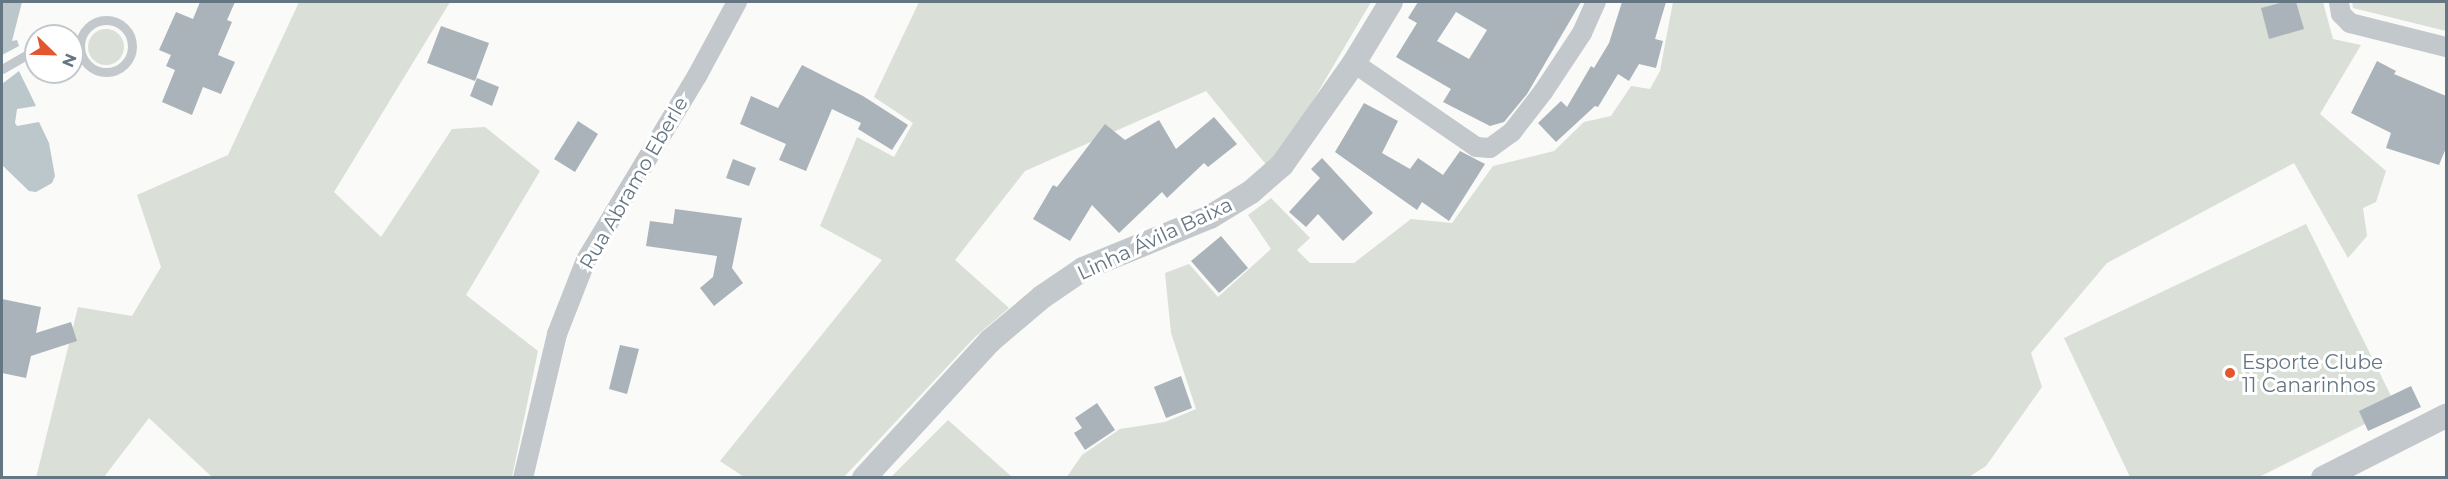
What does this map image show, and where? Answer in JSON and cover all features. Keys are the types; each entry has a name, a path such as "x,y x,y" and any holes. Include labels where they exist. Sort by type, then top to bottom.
{"street":[{"name":"Rua Abramo Eberle","path":"523,477 557,334 586,260 697,76 737,2"},
{"name":"Linha Ávila Baixa","path":"864,477 990,341 1042,297 1083,269 1210,217 1251,192 1282,165 1354,63 1391,2"},
{"path":"1354,63 1476,147 1490,148 1512,132 1543,92 1582,33 1596,2"},
{"path":"2339,2 2341,14 2350,23 2446,47"},
{"path":"2323,477 2446,416"}],"lane":[{"path":"84,32 97,22 113,21 127,31 132,46 126,63 111,72 94,70 84,59"},
{"path":"2,69 24,56"}],"shaded area":[{"path":"2,2 22,2 12,41 17,40 19,46 2,55"},
{"path":"299,2 450,2 334,192 381,237 452,129 485,127 540,171 466,295 538,351 512,477 212,477 149,418 104,477 36,478 78,307 132,316 161,267 137,195 228,155"},
{"path":"919,2 1371,2 1282,153 1268,167 1206,91 1025,171 955,260 1009,308 975,337 844,477 744,477 720,461 882,260 820,226 857,137 894,157 913,123 874,97"},
{"path":"1673,2 2323,2 2333,39 2361,45 2320,114 2386,171 2376,202 2363,208 2367,236 2348,258 2294,163 2107,263 2031,353 2042,387 1986,466 1969,477 1066,478 1082,455 1120,429 1165,422 1196,409 1171,333 1165,273 1189,264 1218,297 1271,249 1248,215 1271,198 1310,238 1297,250 1310,263 1354,263 1411,219 1452,223 1493,166 1554,151 1584,122 1611,116 1631,86 1650,89 1660,71"},
{"path":"2352,2 2446,2 2446,31 2353,8"},
{"path":"106,29 119,34 124,47 119,60 106,65 93,60 88,47 93,34"},
{"path":"19,71 36,106 17,109 15,123 17,126 39,122 49,143 55,176 52,183 36,192 29,191 2,165 2,84"},
{"name":"Esporte Clube 11 Canarinhos","path":"2306,224 2397,408 2259,477 2130,477 2064,338"},
{"path":"948,420 1012,477 891,477"}],"building":[{"path":"200,2 235,2 227,20 232,22 218,55 235,62 221,94 203,87 192,115 162,102 175,70 166,66 171,55 159,50 176,12 193,19"},
{"path":"1418,2 1581,2 1527,94 1504,122 1490,126 1443,102 1451,89 1396,57 1417,23 1408,18","holes":["1456,12 1487,30 1469,59 1437,41"]},
{"path":"1622,2 1666,2 1655,39 1663,41 1656,68 1639,64 1629,81 1618,74 1598,107 1595,106 1556,142 1538,123 1561,101 1567,107 1591,66 1594,68 1609,43"},
{"path":"2284,2 2296,2 2304,29 2269,39 2261,8"},
{"path":"441,26 489,43 475,81 427,63"},
{"path":"2377,61 2396,71 2394,74 2446,96 2446,148 2439,165 2386,148 2391,133 2351,113"},
{"path":"802,65 863,96 908,125 892,150 858,129 861,123 832,109 806,171 779,160 786,144 740,124 751,96 778,108"},
{"path":"477,78 499,87 492,106 470,96"},
{"path":"1364,103 1398,121 1382,153 1410,169 1418,158 1443,175 1460,151 1485,164 1449,221 1422,202 1417,210 1335,152"},
{"path":"1214,117 1237,144 1208,167 1204,163 1167,198 1162,192 1119,233 1092,205 1070,241 1033,219 1053,185 1057,187 1105,124 1125,140 1159,120 1176,149"},
{"path":"578,121 598,134 575,172 554,159"},
{"path":"1322,158 1373,213 1343,241 1318,214 1306,227 1289,212 1320,178 1311,169"},
{"path":"733,159 756,168 749,186 726,178"},
{"path":"675,209 742,218 732,268 743,283 714,306 700,288 713,277 717,256 646,246 650,221 673,224"},
{"path":"1221,236 1248,268 1219,293 1191,261"},
{"path":"2,299 41,307 36,333 71,322 77,341 31,356 26,378 2,373"},
{"path":"620,345 639,349 627,394 609,389"},
{"path":"1181,376 1192,408 1166,418 1154,387"},
{"path":"2411,386 2421,407 2368,431 2359,411"},
{"path":"1097,403 1115,430 1085,450 1074,433 1082,428 1075,418"}],"place":[{"name":"Esporte Clube 11 Canarinhos","path":"2230,373"}]}
